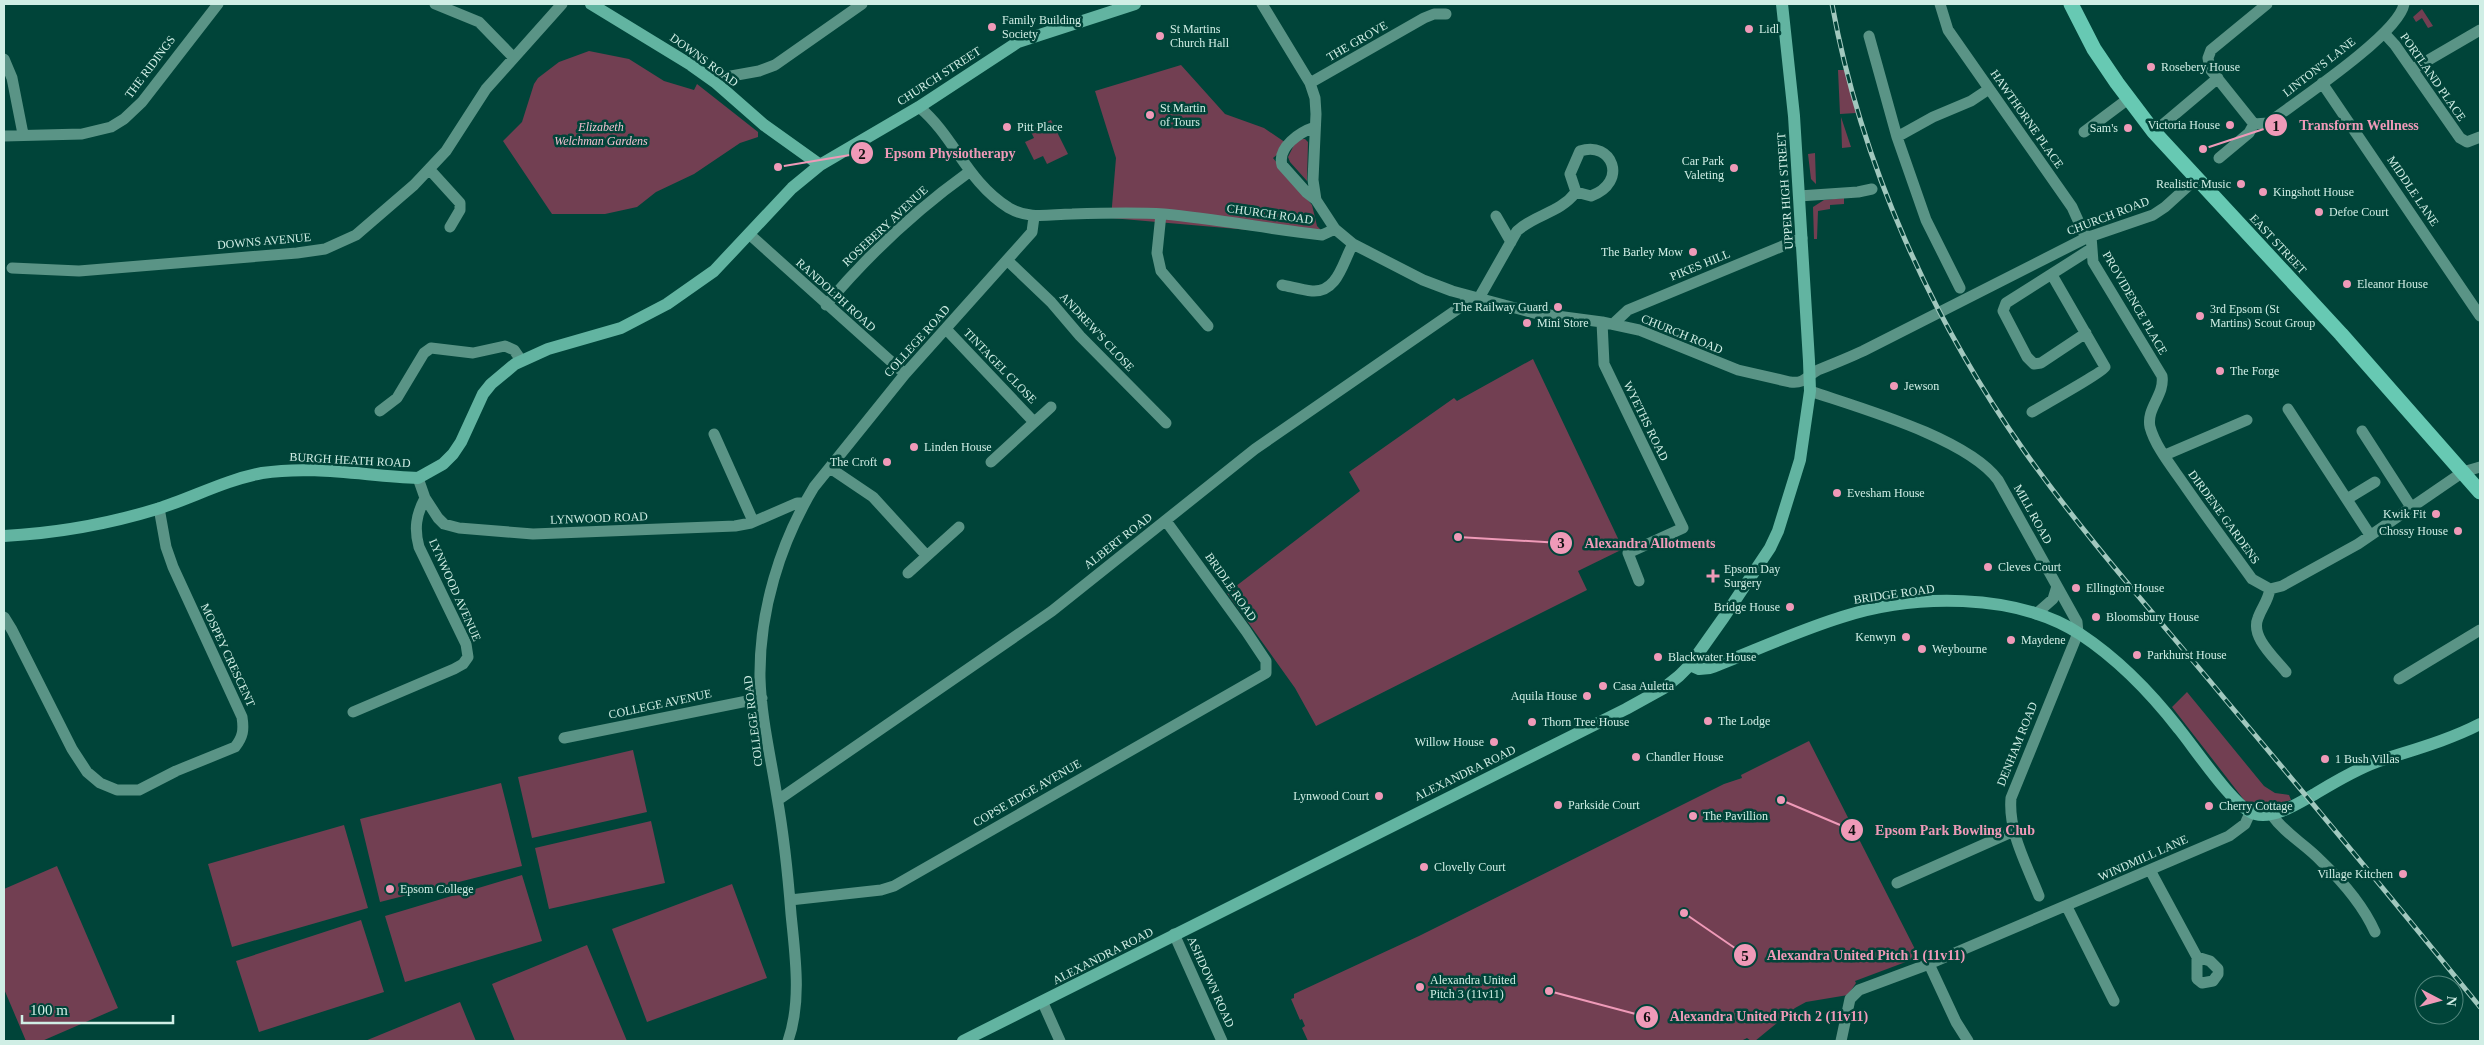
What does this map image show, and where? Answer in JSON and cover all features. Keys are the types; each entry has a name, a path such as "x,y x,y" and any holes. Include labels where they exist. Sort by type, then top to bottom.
{"highway":[{"name":"EAST STREET","path":"2071,4 2094,49 2128,99 2154,132 2341,334 2402,405 2478,487"}],"main road":[{"name":"DOWNS ROAD","path":"591,4 680,58 715,82 764,125 820,165"},
{"name":"CHURCH STREET","path":"820,165 919,106 969,72 1028,37 1135,4"},
{"name":"UPPER HIGH STREET","path":"1782,4 1794,116 1809,378"},
{"name":"BURGH HEATH ROAD","path":"4,536 82,529 159,508 221,484 260,474 288,470 320,470 418,478 443,464 453,454 461,442 483,394 502,373 521,360 548,349 605,334 642,318 700,282 729,257 792,188 820,165"},
{"name":"ALEXANDRA ROAD","path":"963,1041 1043,1003 1174,934 1626,709 1664,688 1690,665 1752,575 1778,531 1800,460 1810,391 1809,378"},
{"name":"BRIDGE ROAD","path":"1690,665 1699,669 1710,668 1794,633 1844,616 1901,605 1962,600 1999,605 2036,614 2078,633"},
{"path":"2078,633 2111,657 2149,694 2181,731 2238,804 2256,815 2271,814 2294,806 2327,786 2370,765 2434,745 2480,724"}],"street":[{"name":"THE RIDINGS","path":"4,136 23,134 82,134 111,126 124,119 142,102 218,4"},
{"path":"434,4 479,22 513,57"},
{"name":"DOWNS AVENUE","path":"12,268 79,271 297,253 325,249 348,239 370,224 430,170 446,151 486,89 562,4"},
{"path":"715,82 720,78 759,71 775,65 862,4"},
{"path":"1262,4 1310,83 1315,98 1313,180 1316,200"},
{"name":"HAWTHORNE PLACE","path":"1940,4 1948,30 2072,207 2088,237"},
{"path":"2219,158 2249,134 2254,124 2208,63 2211,50 2267,4"},
{"name":"LINTON'S LANE","path":"2254,124 2268,123 2322,83 2384,33 2400,16 2404,4"},
{"name":"THE GROVE","path":"1310,83 1424,18 1434,14 1446,14"},
{"path":"2413,69 2480,30"},
{"name":"PORTLAND PLACE","path":"2384,33 2413,69 2460,138 2467,142 2480,137"},
{"path":"1869,36 1897,136 1926,220 1962,294"},
{"path":"4,59 16,95 23,134"},
{"path":"2154,132 2218,78"},
{"name":"MIDDLE LANE","path":"2322,83 2480,316"},
{"path":"1897,136 1933,117 1971,101 1989,89"},
{"path":"2084,132 2128,99"},
{"path":"919,106 939,128 969,172 1010,208 1034,216"},
{"path":"1315,128 1306,130 1284,148 1280,159 1282,165 1307,193 1316,200 1335,229"},
{"path":"1598,150 1606,154 1612,164 1613,171 1608,187 1591,196 1576,192 1570,174 1580,151 1598,150"},
{"path":"430,170 460,203 460,210 450,227"},
{"name":"ROSEBERY AVENUE","path":"826,305 876,251 913,215 969,172"},
{"name":"CHURCH ROAD","path":"1034,216 1062,214 1161,214 1322,235 1335,229 1354,244 1423,280 1534,313 1608,323 1639,330 1738,370 1798,384 1818,370 1828,368 1925,320 1962,294 2088,237 2153,215 2165,207 2197,178"},
{"path":"1799,196 1858,192 1872,189"},
{"name":"ALBERT ROAD","path":"778,800 1052,611 1255,449 1475,297 1510,242 1525,224 1566,204 1576,192"},
{"path":"1161,214 1157,263 1161,271 1208,326"},
{"name":"COLLEGE ROAD","path":"788,1041 796,984 790,900 778,800 762,698 762,633 767,607 786,546 804,504 830,468 905,374 1032,232 1034,216"},
{"path":"1496,216 1510,242"},
{"name":"RANDOLPH ROAD","path":"749,234 905,374"},
{"name":"PROVIDENCE PLACE","path":"2088,237 2093,262 2162,376 2163,381"},
{"name":"PIKES HILL","path":"1608,323 1628,310 1802,238"},
{"path":"1282,285 1314,291 1330,286 1338,278 1354,244"},
{"path":"2086,333 2038,364 2026,357 2003,314 2006,304 2091,249"},
{"name":"ANDREW'S CLOSE","path":"1007,260 1051,302 1080,336 1166,423"},
{"path":"2032,412 2104,370 2104,363 2052,275"},
{"name":"WYETHS ROAD","path":"1608,323 1604,364 1683,528 1628,553 1639,581"},
{"name":"TINTAGEL CLOSE","path":"946,330 1034,422"},
{"path":"380,411 397,398 424,352 432,348 473,353 505,346 514,350 521,360"},
{"name":"DIRDENE GARDENS","path":"2163,381 2150,420 2154,435 2165,455 2252,579 2270,589"},
{"name":"MILL ROAD","path":"1810,391 1948,442 1979,460 1998,480 2077,622 2078,633"},
{"name":"TINTAGEL CLOSE","path":"992,462 1051,407"},
{"path":"2288,409 2370,535"},
{"path":"2165,455 2247,420"},
{"path":"2362,431 2411,507"},
{"path":"714,434 753,521"},
{"path":"2286,672 2257,633 2256,621 2267,603 2270,589 2290,582 2370,535 2463,472 2480,466"},
{"path":"830,468 873,497 926,555"},
{"name":"LYNWOOD ROAD","path":"418,478 426,498 438,518 444,524 490,532 533,534 735,526 753,521 790,505 804,504"},
{"path":"2347,499 2376,482"},
{"name":"LYNWOOD AVENUE","path":"352,712 454,669 463,664 468,656 466,644 419,547 416,522 418,510 426,498"},
{"name":"MOSPEY CRESCENT","path":"4,617 72,749 87,772 100,783 117,790 139,790 176,771 235,747 241,740 244,729 242,718 173,567 166,547 159,508"},
{"name":"BRIDLE ROAD","path":"1166,521 1266,661 1266,673"},
{"path":"908,574 959,526"},
{"path":"2036,614 2054,599 2057,586"},
{"path":"2399,679 2480,630"},
{"name":"DENHAM ROAD","path":"2039,896 2014,832 2010,811 2015,785 2078,633"},
{"name":"COPSE EDGE AVENUE","path":"790,900 881,890 894,886 1266,673"},
{"name":"COLLEGE AVENUE","path":"564,738 762,698"},
{"name":"WINDMILL LANE","path":"1841,1041 1850,999 1853,994 1864,987 1929,964 2067,907 2238,831 2245,824 2250,812"},
{"path":"2271,814 2281,829 2328,869 2367,914 2375,932"},
{"path":"1897,883 2014,832"},
{"path":"2150,870 2197,957"},
{"path":"2067,907 2114,1001"},
{"name":"ASHDOWN ROAD","path":"1174,934 1222,1041"},
{"path":"1929,964 1956,1022 1968,1041"},
{"path":"1043,1003 1060,1041"}],"green space":[{"path":"2422,9 2433,26 2428,28 2422,18 2416,22 2413,17"},
{"name":"Elizabeth Welchman Gardens","path":"589,51 629,59 664,81 694,90 697,84 758,132 758,137 740,143 694,174 656,192 637,207 605,214 552,214 503,141 522,122 534,84 538,78 559,62"},
{"name":"St Martin of Tours","path":"1181,65 1225,114 1264,128 1289,145 1273,158 1312,205 1317,226 1328,237 1111,218 1116,158 1095,91"},
{"path":"1838,70 1845,70 1856,113 1840,114"},
{"path":"1841,117 1851,147 1842,148"},
{"path":"1051,120 1068,154 1047,164 1043,156 1034,160 1025,142 1034,138 1030,130"},
{"path":"1301,139 1305,139 1308,142 1307,181 1290,162 1288,157 1294,145"},
{"path":"1815,153 1816,184 1811,179 1808,154"},
{"path":"1844,198 1844,204 1830,205 1830,209 1818,211 1817,239 1814,239 1813,207 1824,200"},
{"path":"1533,359 1623,549 1578,571 1587,590 1316,726 1295,688 1227,593 1360,491 1349,472 1454,398 1457,401"},
{"path":"2187,692 2264,786 2275,793 2289,795 2291,800 2257,810 2248,805 2172,707"},
{"path":"1809,741 1919,957 1855,981 1856,983 1848,995 1806,1002 1795,1008 1755,1041 1747,1038 1741,1041 1308,1041 1302,1028 1305,1026 1302,1019 1300,1020 1291,999 1294,998 1294,994 1419,936 1724,784 1742,778 1741,775"},
{"path":"633,750 647,812 532,838 518,777"},
{"path":"501,783 522,866 380,902 360,819"},
{"path":"651,821 665,883 549,909 535,848"},
{"path":"344,825 368,908 232,947 208,864"},
{"path":"57,866 118,1008 42,1041 26,1041 4,989 4,889"},
{"path":"522,875 542,941 405,982 385,916"},
{"path":"732,884 767,978 647,1022 612,929"},
{"path":"361,920 384,992 259,1032 236,961"},
{"path":"587,945 627,1041 515,1041 492,984"},
{"path":"460,1002 476,1041 365,1041"}],"railway":[{"path":"1832,4 1845,64 1861,123 1881,181 1904,238 1931,294 1960,349 1991,401 2048,484 2097,546 2480,1007"}],"place":[{"name":"Family Building Society","path":"992,27"},
{"name":"Lidl","path":"1749,29"},
{"name":"St Martins Church Hall","path":"1160,36"},
{"name":"Rosebery House","path":"2151,67"},
{"name":"St Martin of Tours","path":"1150,115"},
{"name":"Victoria House","path":"2230,125"},
{"name":"Pitt Place","path":"1007,127"},
{"name":"Sam's","path":"2128,128"},
{"name":"Transform Wellness","path":"2203,149"},
{"name":"Epsom Physiotherapy","path":"778,167"},
{"name":"Car Park Valeting","path":"1734,168"},
{"name":"Realistic Music","path":"2241,184"},
{"name":"Kingshott House","path":"2263,192"},
{"name":"Defoe Court","path":"2319,212"},
{"name":"The Barley Mow","path":"1693,252"},
{"name":"Eleanor House","path":"2347,284"},
{"name":"The Railway Guard","path":"1558,307"},
{"name":"3rd Epsom (St Martins) Scout Group","path":"2200,316"},
{"name":"Mini Store","path":"1527,323"},
{"name":"The Forge","path":"2220,371"},
{"name":"Jewson","path":"1894,386"},
{"name":"Linden House","path":"914,447"},
{"name":"The Croft","path":"887,462"},
{"name":"Evesham House","path":"1837,493"},
{"name":"Kwik Fit","path":"2436,514"},
{"name":"Chossy House","path":"2458,531"},
{"name":"Alexandra Allotments","path":"1458,537"},
{"name":"Cleves Court","path":"1988,567"},
{"name":"Epsom Day Surgery","path":"1713,576"},
{"name":"Ellington House","path":"2076,588"},
{"name":"Bridge House","path":"1790,607"},
{"name":"Bloomsbury House","path":"2096,617"},
{"name":"Kenwyn","path":"1906,637"},
{"name":"Maydene","path":"2011,640"},
{"name":"Weybourne","path":"1922,649"},
{"name":"Parkhurst House","path":"2137,655"},
{"name":"Blackwater House","path":"1658,657"},
{"name":"Casa Auletta","path":"1603,686"},
{"name":"Aquila House","path":"1587,696"},
{"name":"The Lodge","path":"1708,721"},
{"name":"Thorn Tree House","path":"1532,722"},
{"name":"Willow House","path":"1494,742"},
{"name":"Chandler House","path":"1636,757"},
{"name":"1 Bush Villas","path":"2325,759"},
{"name":"Lynwood Court","path":"1379,796"},
{"name":"Epsom Park Bowling Club","path":"1781,800"},
{"name":"Parkside Court","path":"1558,805"},
{"name":"Cherry Cottage","path":"2209,806"},
{"name":"The Pavillion","path":"1693,816"},
{"name":"Clovelly Court","path":"1424,867"},
{"name":"Village Kitchen","path":"2403,874"},
{"name":"Epsom College","path":"390,889"},
{"name":"Alexandra United Pitch 1 (11v11)","path":"1684,913"},
{"name":"Alexandra United Pitch 3 (11v11)","path":"1420,987"},
{"name":"Alexandra United Pitch 2 (11v11)","path":"1549,991"}]}
